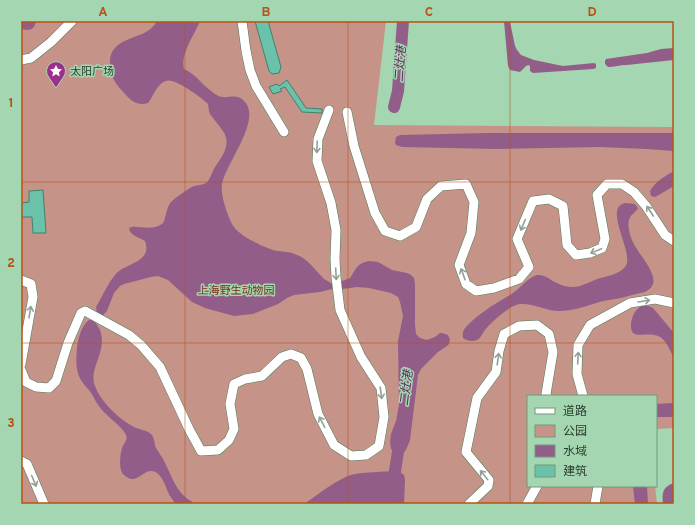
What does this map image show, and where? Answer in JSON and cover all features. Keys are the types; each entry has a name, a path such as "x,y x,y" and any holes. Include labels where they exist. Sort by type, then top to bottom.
{"lane":[{"path":"21,60 31,58 51,42 72,21"},
{"path":"242,21 250,70 256,86 263,95 284,132"},
{"path":"21,370 26,382 36,387 49,388 56,381 68,343 81,313 85,311 129,335 141,345 160,367 201,451 218,450 229,440 234,429 230,404 234,384 244,379 262,376 282,357 291,354 301,358 307,369 318,414 334,445 351,456 366,455 378,446 384,416 381,388 362,357 340,310 336,278 336,230 331,203 317,161 318,139 329,110"},
{"path":"347,112 354,146 375,213 385,231 400,236 416,227 427,199 441,186 466,184 474,202 471,233 459,265 466,284 476,291 494,288 519,279 529,267 517,239 533,201 549,199 563,206 567,245 576,255 590,253 602,248 605,239 597,195 607,184 622,184 634,192 646,206 665,234 674,241"},
{"path":"21,280 31,284 33,297 21,364"},
{"path":"584,395 577,374 578,344 590,325 630,303 655,299 674,304"},
{"path":"469,504 488,486 489,480 466,452 477,398 496,372 499,351 504,334 519,326 537,325 549,334 553,352 546,395"},
{"path":"21,461 27,464 44,504"},
{"path":"527,504 536,487"},
{"path":"595,504 598,487"}],"green space":[{"name":"上海野生动物园","path":"21,21 386,21 374,125 674,127 674,428 657,429 657,395 527,395 527,487 655,487 657,504 21,504"}],"water":[{"path":"21,21 36,21 33,28 27,30 21,29"},
{"path":"157,21 200,21 184,57 184,69 215,94 222,97 241,98 248,108 249,118 247,129 222,184 222,194 225,206 234,227 252,241 273,250 291,253 301,257 308,262 324,279 332,284 332,289 294,295 278,304 253,314 234,316 205,308 192,302 168,280 158,276 120,286 114,293 107,311 102,316 97,313 96,307 115,275 119,271 136,262 145,254 145,241 133,235 129,228 149,228 162,224 171,202 192,187 207,182 223,155 227,141 226,136 210,114 208,104 185,87 175,82 165,81 158,87 148,103 142,104 131,100 115,81 110,69 113,50 122,42 148,31"},
{"path":"504,21 510,22 515,46 521,55 534,60 563,66 594,63 596,64 596,68 533,73 530,71 529,65 520,72 510,70 508,66"},
{"path":"674,48 674,60 610,67 605,64 606,59"},
{"path":"488,133 674,133 674,151 600,147 497,149 402,147 396,145 395,143 396,137 400,135"},
{"path":"674,171 674,186 655,197 651,196 650,191 655,184"},
{"path":"625,203 635,204 638,208 630,218 629,230 637,250 651,271 653,277 652,286 646,292 565,311 554,311 525,304 516,305 506,310 475,341 463,338 464,329 473,320 513,293 534,276 543,275 554,282 568,287 574,287 612,275 622,270 627,261 617,213 619,207"},
{"path":"369,261 378,262 392,270 407,273 414,278 415,325 416,334 420,338 427,340 442,333 448,335 450,340 449,344 438,352 421,369 418,375 410,440 406,450 400,456 391,449 390,442 399,405 398,341 403,316 400,302 398,297 391,293 357,287 342,289 339,283 350,278 359,265"},
{"path":"642,306 649,306 653,308 674,333 674,358 660,337 653,335 638,335 633,333 631,326 632,318 636,310"},
{"path":"89,320 93,320 97,325 102,338 102,346 94,373 95,386 101,398 111,410 123,420 134,427 151,434 156,448 176,486 184,496 196,504 175,504 165,484 157,473 148,471 133,479 122,473 120,456 127,437 125,432 101,409 80,379 77,371 76,357 78,341 82,329"},
{"path":"674,403 674,417 657,417 657,404"},
{"path":"395,471 404,475 404,504 304,504 336,482 349,476 364,473"},
{"path":"674,483 674,504 663,504 665,489 667,486"},
{"path":"633,487 647,487 648,504 635,504"}],"building":[{"path":"255,21 268,21 281,67 279,73 272,74 269,71"},
{"path":"287,80 306,108 322,109 322,113 302,112 285,87 280,89 282,91 273,94 269,87 277,84 279,86"},
{"path":"43,190 46,233 33,233 32,217 21,217 21,203 29,202 29,191"}],"waterway":[{"name":"二灶港","path":"394,107 398,91 403,21"},
{"name":"二灶港","path":"391,504 400,439"}],"place":[{"name":"太阳广场","path":"56,88"}]}
